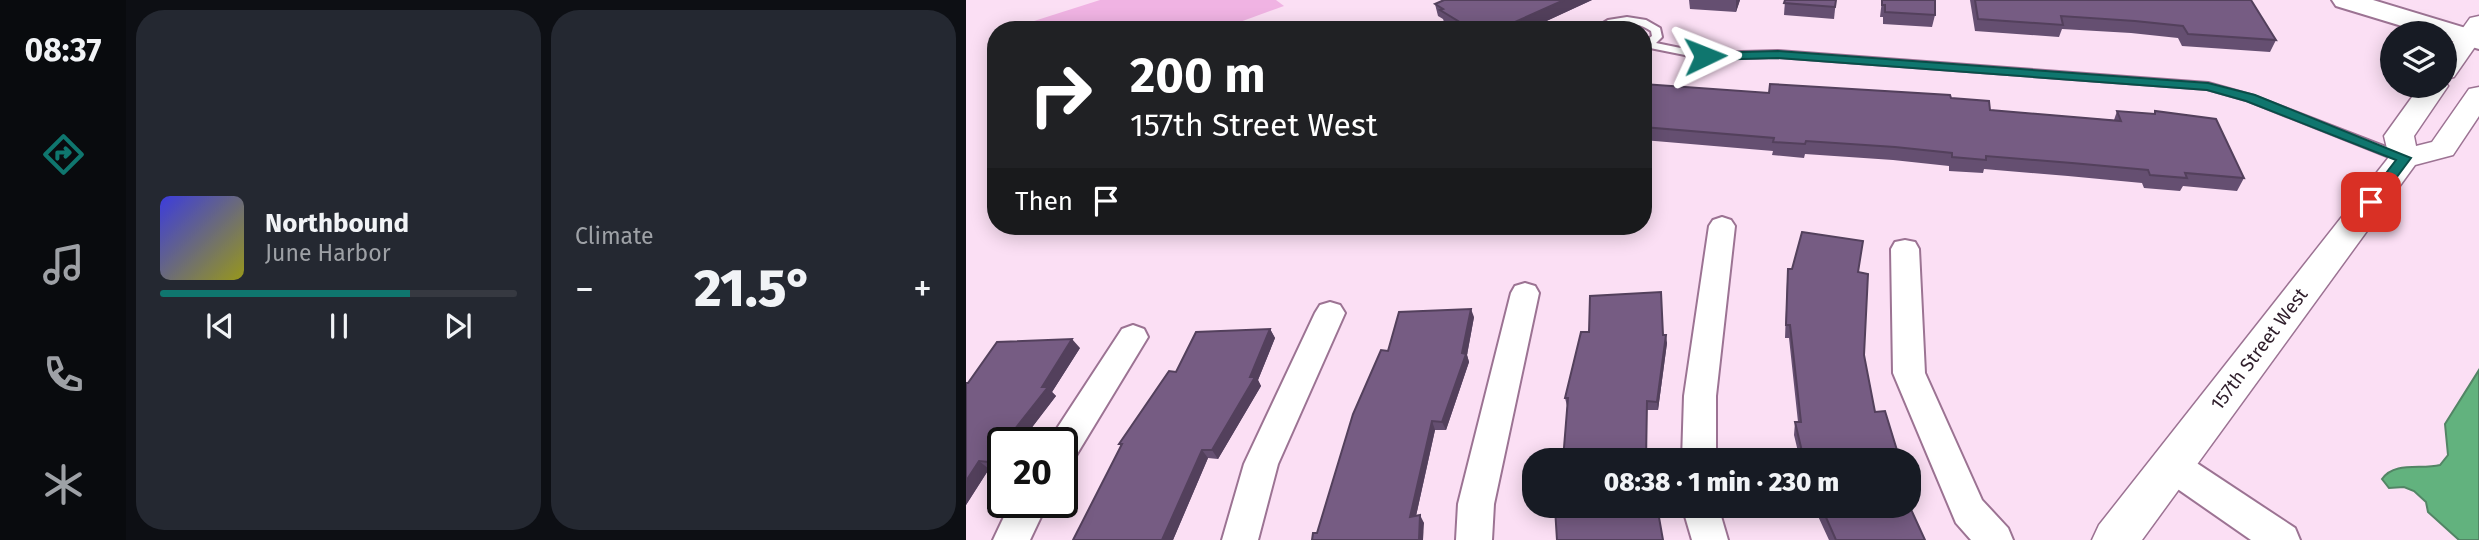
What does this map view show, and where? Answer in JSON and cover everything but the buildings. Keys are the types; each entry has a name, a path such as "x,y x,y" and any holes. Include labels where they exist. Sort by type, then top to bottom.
{"main road":[{"path":"2345,0 2476,30"},
{"path":"2423,0 2476,30"}],"street":[{"path":"2457,55 2476,30"},
{"path":"2426,98 2399,136 2404,158 2442,149 2479,95"},
{"name":"157th Street West","path":"2115,540 2404,158"},
{"path":"1699,448 1700,396 1722,226"},
{"path":"1905,248 1909,373 1969,511 1995,540"},
{"path":"1474,540 1476,504 1525,293"},
{"path":"1240,540 1261,464 1330,313"},
{"path":"1076,427 1133,337"},
{"path":"2171,465 2282,540"},
{"path":"1011,540 1022,518"},
{"path":"1704,518 1710,540"}],"lane":[{"path":"1616,21 1638,21"},
{"path":"1652,28 1656,30 1657,37 1652,42"},
{"path":"1652,48 1705,56 1778,54 2208,86 2250,98 2404,158"}],"shaded area":[{"path":"1100,0 1276,0 1284,6 1243,21 1034,21"},
{"path":"2479,370 2479,540 2459,540 2428,512 2426,502 2414,491 2404,487 2389,488 2382,479 2387,473 2401,468 2440,465 2448,455 2445,424"}],"route":[{"path":"1705,56 1778,54 2208,86 2250,98 2404,158 2371,202"}]}
